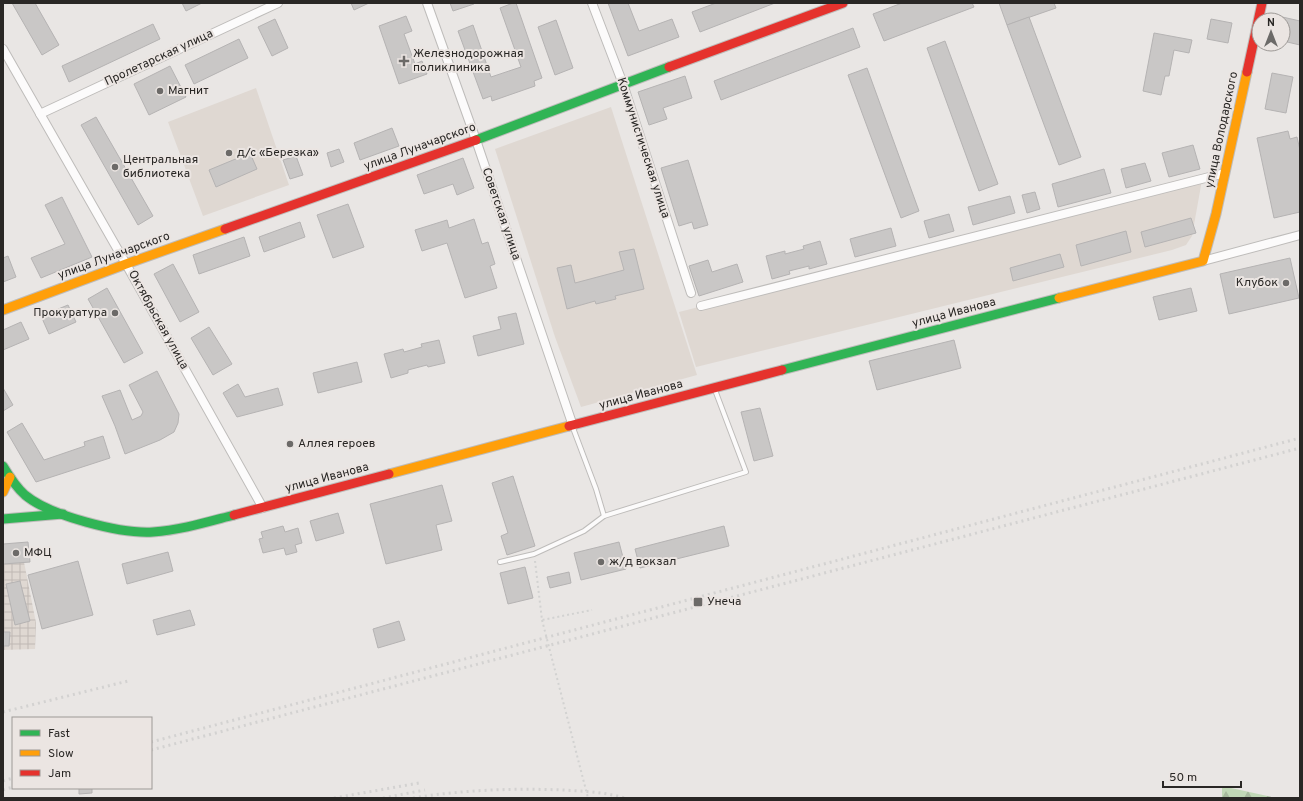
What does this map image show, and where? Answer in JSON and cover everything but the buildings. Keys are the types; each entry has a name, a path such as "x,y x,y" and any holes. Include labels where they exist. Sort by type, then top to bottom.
{"main road":[{"name":"улица Луначарского","path":"3,310 126,264 476,140 843,3"},
{"name":"улица Володарского","path":"1203,261 1216,214 1262,3"},
{"name":"улица Иванова","path":"3,466 26,496 45,508 113,528 146,532 181,529 1203,261"},
{"path":"3,492 10,477"},
{"path":"3,519 63,514"}],"street":[{"name":"Пролетарская улица","path":"40,114 278,3"},
{"name":"Советская улица","path":"427,3 476,140 573,426"},
{"name":"Коммунистическая улица","path":"592,3 623,84 691,294"},
{"name":"Октябрьская улица","path":"3,49 263,508"},
{"path":"701,306 1225,173"},
{"name":"улица Иванова","path":"1203,261 1300,235"}],"lane":[{"path":"500,562 534,554 584,531 604,516 746,472 714,388"},
{"path":"573,426 596,489 604,516"}],"path":[{"path":"534,554 542,620 588,798"},
{"path":"542,620 592,610"}],"shaded area":[{"name":"д/с «Березка»","path":"256,88 289,185 203,216 168,122"},
{"path":"611,107 697,375 581,407 555,337 495,149"},
{"path":"1202,180 1192,236 1186,245 1172,250 696,367 679,312"},
{"path":"23,557 36,623 35,649 3,650 3,559"}],"green space":[{"path":"1222,786 1276,798 1222,798"}],"railway":[{"path":"152,742 1300,438"},
{"path":"152,750 1300,448"},
{"path":"3,712 128,681"},
{"path":"3,781 12,778"},
{"path":"334,798 419,783"},
{"path":"3,790 12,787"},
{"path":"413,798 468,791 525,789 586,791 625,798"},
{"path":"383,798 425,790"}],"traffic: fast":[{"path":"476,140 669,67"},
{"path":"782,370 1059,298"},
{"path":"3,466 25,495 36,503 68,516 105,527 139,532 153,532 184,528 234,515"},
{"path":"3,519 63,514"}],"traffic: slow":[{"path":"1059,298 1203,261 1216,214 1247,72"},
{"path":"3,310 225,229"},
{"path":"389,474 569,426"},
{"path":"3,492 10,477"}],"traffic: jam":[{"path":"669,67 843,3"},
{"path":"1247,72 1262,3"},
{"path":"225,229 476,140"},
{"path":"569,426 782,370"},
{"path":"234,515 389,474"}],"place":[{"name":"Железнодорожная поликлиника","path":"404,61"},
{"name":"Магнит","path":"160,91"},
{"name":"д/с «Березка»","path":"229,153"},
{"name":"Центральная библиотека","path":"115,167"},
{"name":"Клубок","path":"1286,283"},
{"name":"Прокуратура","path":"115,313"},
{"name":"Аллея героев","path":"290,444"},
{"name":"МФЦ","path":"16,553"},
{"name":"ж/д вокзал","path":"601,562"},
{"name":"Унеча","path":"698,602"}]}
